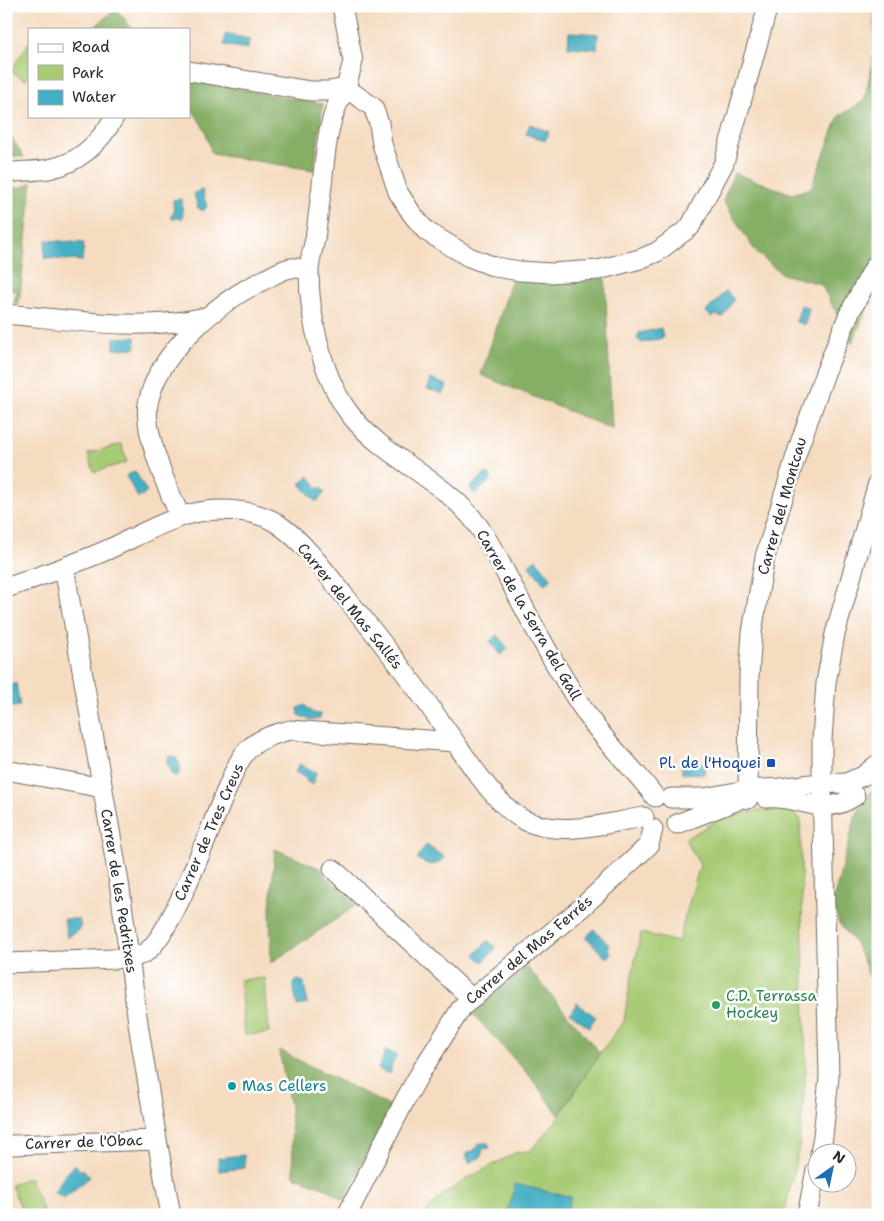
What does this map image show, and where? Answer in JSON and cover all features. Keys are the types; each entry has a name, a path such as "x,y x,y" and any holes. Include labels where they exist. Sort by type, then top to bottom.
{"street":[{"name":"Carrer de la Serra del Gall","path":"342,6 352,61 346,88 336,105 328,131 318,217 309,270 312,303 323,362 336,392 353,418 388,452 454,499 479,528 589,718 641,778 663,797"},
{"path":"190,72 310,91 329,92 346,88 373,107 379,123 382,144 398,192 426,231 469,257 495,267 551,273 598,270 640,259 657,252 690,226 724,163 768,6"},
{"path":"13,172 49,169 66,164 90,150 105,134 114,118"},
{"name":"Carrer del Montcau","path":"748,794 749,676 752,632 765,556 798,446 825,372 849,314 875,266"},
{"path":"180,516 167,488 154,448 148,418 147,406 154,382 188,335 206,317 256,284 276,274 291,268 309,270"},
{"path":"6,314 109,325 183,322 206,317"},
{"path":"822,1144 829,1077 822,784 826,682 835,634 878,484"},
{"name":"Carrer del Mas Sallés","path":"6,588 100,553 180,516 218,510 255,514 276,523 293,537 322,567 508,810 526,821 547,827 577,828 649,823"},
{"name":"Carrer de les Pedritxes","path":"64,567 119,882 157,1140 171,1215"},
{"name":"Carrer de Tres Creus","path":"129,957 144,953 159,940 194,868 236,767 250,747 266,737 290,730 455,742"},
{"path":"822,751 833,768 839,774 848,778 855,788"},
{"path":"823,842 831,823 863,776 878,764"},
{"path":"855,788 846,783 811,784 748,794 704,798 663,797 648,803 644,809 649,823 660,832 748,794 782,798 823,807 840,805 855,788 870,782 878,769"},
{"path":"6,770 103,788"},
{"path":"663,797 678,804 680,819 677,824"},
{"name":"Carrer del Mas Ferrés","path":"347,1215 422,1070 462,1007 581,908 649,845 649,823"},
{"path":"333,869 471,998"},
{"path":"6,963 129,957"},
{"name":"Carrer de l'Obac","path":"12,1144 157,1140"},
{"path":"807,1215 811,1194"}],"green space":[{"path":"874,6 878,6 878,287 852,343 821,284 782,274 756,252 723,201 734,173 792,194 811,188 839,116 864,101 874,55"},
{"path":"116,9 132,28 93,28"},
{"path":"28,44 28,76 25,80 11,71"},
{"path":"190,80 323,104 314,170 212,154 205,130 190,106"},
{"path":"6,129 24,157 13,156 6,160"},
{"path":"32,182 19,304 14,303 17,291 6,289 6,183 9,186 19,188"},
{"path":"605,278 612,429 481,375 512,279 570,282"},
{"path":"121,444 127,462 94,472 88,454"},
{"path":"878,782 878,999 855,943 839,923 833,901 856,815"},
{"name":"C.D. Terrassa Hockey","path":"773,808 790,810 800,818 806,1071 799,1147 784,1215 423,1215 441,1196 470,1177 517,1152 530,1151 556,1121 600,1053 624,1021 641,933 678,942 700,865 685,839 718,820 729,816"},
{"path":"275,849 321,869 326,878 333,882 357,905 271,963 270,908"},
{"path":"527,967 600,1053 559,1115 529,1075 473,1014"},
{"path":"265,978 269,1033 244,1035 240,980"},
{"path":"279,1050 391,1107 344,1200 326,1188 294,1176 290,1106"},
{"path":"29,1177 44,1211 35,1215 24,1215 11,1185"}],"water":[{"path":"569,32 598,34 597,49 568,47"},
{"path":"226,34 249,39 248,49 224,45"},
{"path":"530,124 549,132 545,141 526,134"},
{"path":"202,190 207,207 203,211 198,208 194,193"},
{"path":"182,199 183,218 171,219 171,215 174,214 173,200"},
{"path":"46,240 84,243 82,261 44,258"},
{"path":"726,291 734,299 723,317 714,315 711,317 706,312"},
{"path":"801,305 809,308 805,325 796,322"},
{"path":"661,328 663,338 642,343 637,339 639,333"},
{"path":"135,337 136,348 114,349 114,338"},
{"path":"430,379 447,385 444,394 427,389"},
{"path":"135,471 147,492 138,498 126,476"},
{"path":"485,474 490,475 491,480 475,494 470,488"},
{"path":"309,476 315,483 315,488 321,488 324,491 324,494 316,502 300,484"},
{"path":"536,559 552,579 545,585 529,565"},
{"path":"498,635 508,649 500,655 490,641"},
{"path":"16,683 20,706 11,707 7,685"},
{"path":"305,705 313,713 321,714 320,718 309,719 299,715 298,708"},
{"path":"169,756 175,757 180,765 180,771 177,776 170,773 170,768 166,761"},
{"path":"682,761 705,763 704,774 682,773"},
{"path":"299,764 316,772 313,785 295,772"},
{"path":"426,845 444,857 439,863 432,865 424,863 417,858"},
{"path":"64,919 79,919 81,928 67,938"},
{"path":"594,929 610,946 608,948 611,953 609,957 605,957 586,937"},
{"path":"488,940 496,948 483,962 475,955"},
{"path":"298,980 304,982 307,1004 297,1006 293,984"},
{"path":"577,1003 596,1017 589,1027 570,1013"},
{"path":"386,1050 396,1055 389,1074 378,1069"},
{"path":"480,1143 488,1143 490,1148 483,1149 481,1157 469,1163 466,1154 473,1151"},
{"path":"244,1155 245,1168 219,1171 218,1158"},
{"path":"75,1164 80,1171 83,1169 90,1177 64,1198 54,1192 66,1173"},
{"path":"515,1184 571,1197 566,1215 507,1215"}],"place":[{"name":"Pl. de l'Hoquei","path":"771,763"},
{"name":"C.D. Terrassa Hockey","path":"716,1005"},
{"name":"Mas Cellers","path":"232,1086"}]}
